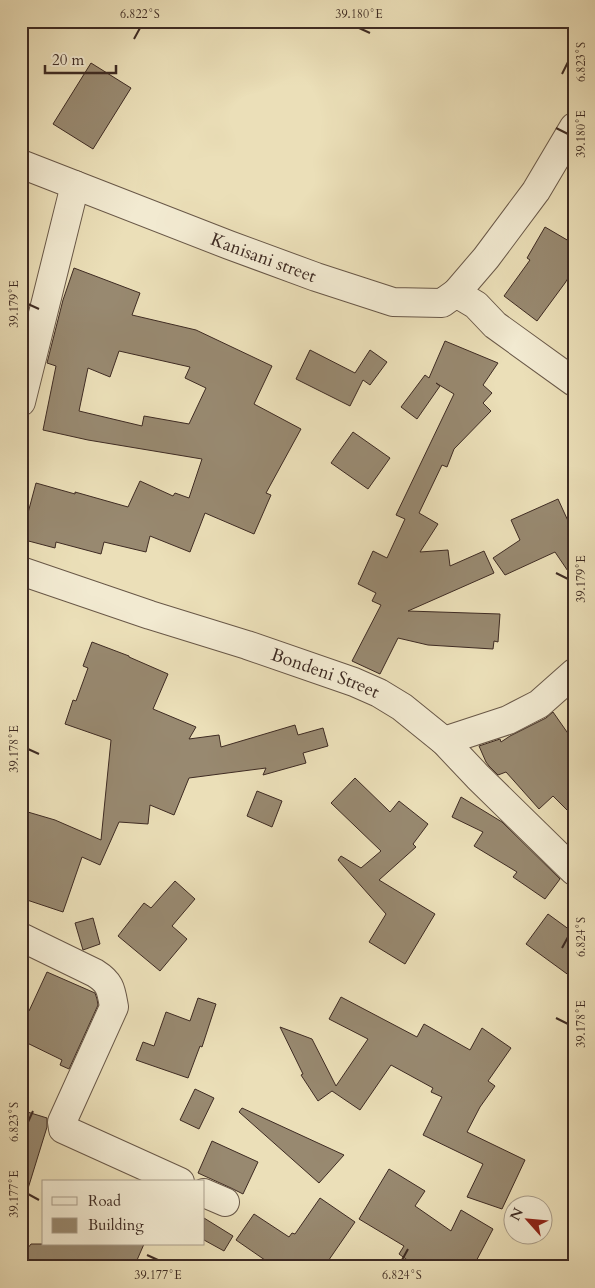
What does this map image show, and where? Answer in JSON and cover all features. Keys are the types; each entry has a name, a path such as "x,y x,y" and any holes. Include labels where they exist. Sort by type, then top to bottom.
{"street":[{"name":"Kanisani street","path":"21,164 316,277 393,302 442,303 456,293 486,258 536,191 574,127"},
{"path":"21,402 28,344 75,185"},
{"path":"456,293 476,305 495,325 574,382"},
{"name":"Bondeni Street","path":"21,571 150,615 247,645 354,682 379,693 402,707 444,741 574,871"},
{"path":"444,741 508,720 539,704 574,673"},
{"path":"21,937 95,973 105,979 111,989 114,1007 62,1122 63,1129 176,1180"}],"building":[{"path":"91,63 131,88 93,149 53,124"},
{"path":"545,227 574,244 574,269 537,321 504,296 530,260 527,258"},
{"path":"74,268 140,293 132,315 196,330 272,366 254,404 301,429 266,493 271,495 254,534 205,513 190,552 150,536 146,552 104,542 101,554 56,542 55,548 21,539 36,483 128,507 140,481 173,496 175,493 189,498 202,459 88,440 43,430 56,366 47,363 63,300","holes":["119,351 190,367 185,378 206,388 189,424 144,416 142,426 79,411 88,368 110,377"]},
{"path":"445,341 498,363 483,385 492,393 483,403 491,411 454,449 447,467 442,465 419,513 438,524 420,552 448,550 450,566 484,551 494,573 408,611 500,614 498,642 494,641 493,649 428,645 398,638 380,674 352,661 381,605 372,601 376,593 358,584 373,551 387,558 405,519 396,515 454,394 436,383 440,386 417,419 401,407 425,375 429,378"},
{"path":"310,350 355,373 370,350 387,362 370,385 363,380 350,406 296,379"},
{"path":"353,432 390,458 368,489 331,463"},
{"path":"558,499 574,534 574,580 555,552 505,575 493,558 520,540 511,520"},
{"path":"92,642 168,674 153,709 196,727 189,739 219,735 221,747 295,725 298,735 323,728 328,746 303,753 306,763 263,775 266,768 189,778 174,815 150,805 148,824 119,822 100,865 82,857 63,912 21,898 21,810 55,820 101,840 111,740 65,724 73,700 76,701 88,668 83,666"},
{"path":"553,712 574,742 574,817 553,796 539,809 506,772 498,775 489,766 479,746 500,739 501,742 546,718"},
{"path":"355,778 390,812 399,801 428,824 413,844 416,847 379,880 435,914 405,964 369,942 386,914 338,860 341,856 361,868 381,851 331,803"},
{"path":"257,791 282,801 272,827 247,816"},
{"path":"461,797 502,822 560,879 545,899 513,877 517,872 474,846 483,832 452,817"},
{"path":"175,881 195,899 172,926 187,939 160,971 118,936 144,903 151,908"},
{"path":"548,914 574,933 574,979 526,944"},
{"path":"93,918 100,944 83,950 75,923"},
{"path":"47,972 95,993 97,999 98,1005 69,1069 60,1065 62,1060 21,1040 21,1007 29,1011"},
{"path":"341,997 417,1037 424,1024 470,1050 482,1028 511,1048 488,1081 495,1086 480,1107 467,1132 525,1160 508,1196 502,1196 502,1209 467,1197 483,1164 423,1135 442,1097 431,1092 433,1088 391,1065 360,1110 332,1091 318,1101 301,1075 303,1074 280,1027 312,1039 336,1086 368,1039 329,1019"},
{"path":"198,998 216,1004 202,1047 200,1046 188,1078 136,1060 143,1042 154,1046 166,1012 190,1021"},
{"path":"195,1089 214,1098 199,1129 180,1120"},
{"path":"242,1108 344,1155 319,1183 239,1112"},
{"path":"21,1110 47,1118 47,1127 26,1195 21,1194"},
{"path":"212,1141 258,1162 243,1194 198,1173"},
{"path":"389,1169 425,1191 415,1206 451,1231 461,1210 493,1229 473,1267 417,1267 399,1254 404,1246 359,1219"},
{"path":"320,1198 355,1222 324,1267 275,1267 236,1240 254,1214 289,1237 292,1233 295,1234"},
{"path":"205,1219 233,1236 224,1251 205,1241"},
{"path":"31,1244 42,1244 42,1246 143,1246 134,1267 21,1267 21,1257"}]}
